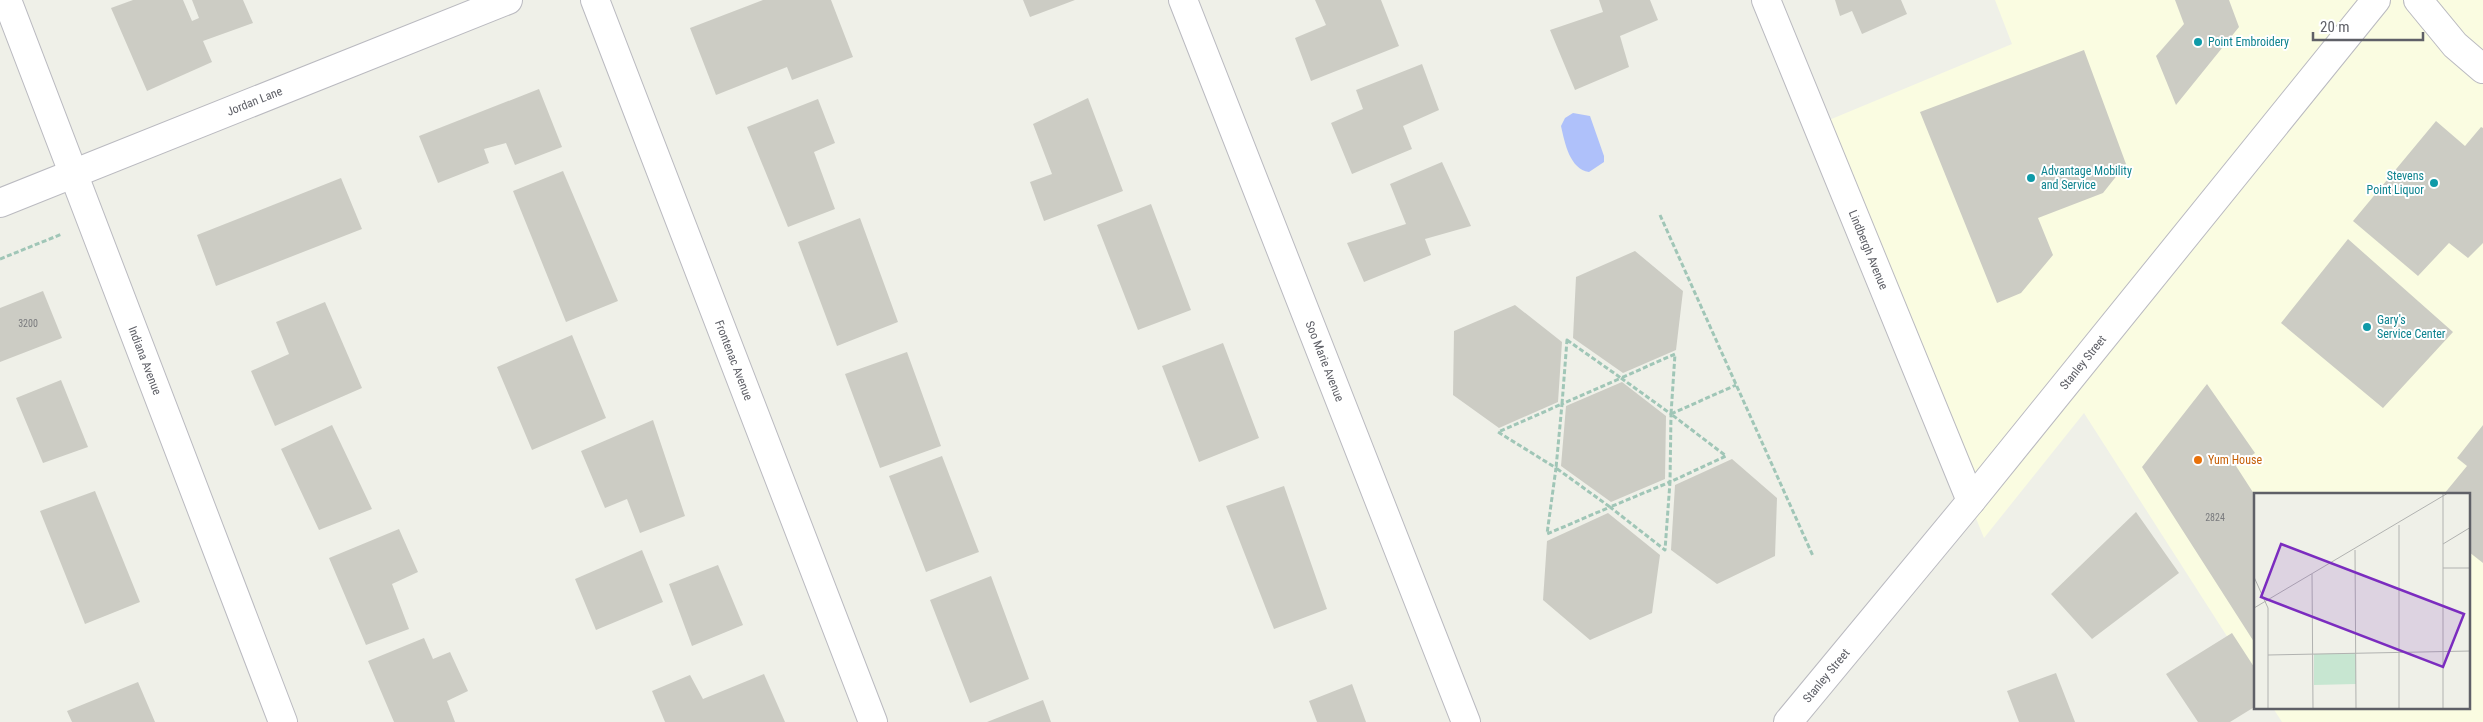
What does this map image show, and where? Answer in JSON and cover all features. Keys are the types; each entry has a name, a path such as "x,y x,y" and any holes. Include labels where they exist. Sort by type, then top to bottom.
{"street":[{"name":"Indiana Avenue","path":"8,0 283,722"},
{"name":"Jordan Lane","path":"0,203 508,0"},
{"name":"Frontenac Avenue","path":"595,0 873,722"},
{"name":"Soo Marie Avenue","path":"1183,0 1466,722"},
{"name":"Lindbergh Avenue","path":"1766,0 1971,501"},
{"name":"Stanley Street","path":"1788,722 1971,501 2376,0"},
{"path":"2418,0 2455,46 2483,69"}],"path":[{"path":"1660,215 1813,556"},
{"path":"1567,340 1622,378 1726,456 1548,534 1562,404 1567,340"},
{"path":"1675,354 1671,414 1670,482 1664,550 1610,507 1556,468 1498,432 1622,378 1675,354"},
{"path":"1671,414 1736,385"}],"shaded area":[{"path":"1995,0 2483,0 2483,722 2282,722 2274,710 2470,710 2470,493 2254,493 2254,678 2084,413 1984,538 1817,125 2012,44"}],"water":[{"path":"1573,113 1590,116 1604,156 1604,162 1589,172 1577,166 1573,161 1564,140 1561,126 1565,118"}],"building":[{"path":"133,0 183,0 192,21 199,18 192,0 243,0 253,23 203,41 212,62 147,91 111,8"},
{"path":"763,0 831,0 853,57 792,80 787,67 716,95 690,28"},
{"path":"1023,0 1075,0 1030,17"},
{"path":"1315,0 1381,0 1399,46 1311,81 1295,38 1326,25"},
{"path":"1599,0 1650,0 1658,20 1620,36 1629,67 1575,90 1550,30 1603,12"},
{"path":"1835,0 1901,0 1907,14 1862,34 1852,11 1840,16"},
{"name":"Point Embroidery","path":"2175,0 2229,0 2239,27 2176,105 2156,56 2184,24"},
{"name":"Advantage Mobility and Service","path":"2084,50 2126,164 2103,193 2038,218 2053,255 2021,293 1997,303 1920,112"},
{"path":"1422,64 1439,110 1403,126 1412,149 1352,174 1331,123 1363,109 1356,90"},
{"path":"539,89 562,147 515,165 506,143 484,149 489,163 438,183 419,136"},
{"path":"1088,98 1123,191 1044,221 1030,182 1052,174 1033,124"},
{"path":"818,99 835,143 814,152 835,209 788,227 747,127"},
{"name":"Stevens Point Liquor","path":"2436,121 2465,146 2481,127 2483,128 2483,243 2468,258 2449,243 2418,276 2353,221"},
{"path":"1442,162 1471,226 1425,239 1431,255 1364,282 1347,243 1406,224 1390,184"},
{"path":"563,171 618,301 566,322 513,191"},
{"path":"341,178 362,229 216,286 197,235"},
{"path":"1151,204 1191,310 1138,330 1097,225"},
{"path":"860,218 898,322 837,346 798,242"},
{"name":"Gary's Service Center","path":"2348,239 2453,332 2383,408 2281,323"},
{"path":"1635,251 1683,291 1676,350 1623,373 1573,338 1576,277"},
{"path":"43,291 62,338 0,362 0,308"},
{"path":"325,302 362,388 275,426 251,371 289,354 276,322"},
{"path":"1515,305 1562,342 1558,402 1499,428 1453,395 1454,331"},
{"path":"572,335 606,418 532,450 497,367"},
{"path":"1223,343 1259,438 1199,462 1162,366"},
{"path":"907,352 941,446 880,468 845,374"},
{"path":"61,380 88,447 43,463 16,398"},
{"path":"1622,382 1666,416 1665,479 1611,502 1561,466 1566,406"},
{"path":"2207,384 2255,453 2236,466 2254,494 2254,642 2142,467"},
{"path":"653,420 685,516 640,533 627,499 605,508 581,451"},
{"path":"332,425 372,509 319,530 281,449"},
{"path":"2483,425 2483,563 2470,553 2470,493 2445,493 2467,466 2457,458"},
{"path":"942,456 979,552 926,572 889,476"},
{"path":"1732,459 1777,498 1775,556 1717,584 1671,550 1675,485"},
{"path":"1284,486 1327,609 1274,629 1226,506"},
{"path":"95,491 140,602 85,624 40,511"},
{"path":"2136,512 2179,573 2092,639 2051,594"},
{"path":"1608,513 1660,555 1652,613 1590,640 1543,600 1547,541"},
{"path":"399,529 418,572 392,584 409,629 366,645 329,558"},
{"path":"642,550 663,602 596,630 575,579"},
{"path":"718,565 743,625 692,646 669,584"},
{"path":"991,576 1029,679 970,703 930,600"},
{"path":"2232,633 2254,667 2254,707 2230,722 2198,722 2166,674"},
{"path":"424,638 433,659 450,652 468,691 447,701 455,722 394,722 368,661"},
{"path":"2056,673 2075,722 2019,722 2007,691"},
{"path":"764,674 785,722 665,722 652,691 690,675 703,699"},
{"path":"138,682 155,722 72,722 67,711"},
{"path":"1352,684 1366,722 1317,722 1309,701"},
{"path":"1043,700 1051,722 987,722"}],"place":[{"name":"Point Embroidery","path":"2198,42"},
{"name":"Advantage Mobility and Service","path":"2031,178"},
{"name":"Stevens Point Liquor","path":"2434,183"},
{"name":"Gary's Service Center","path":"2367,327"},
{"name":"Yum House","path":"2198,460"}]}
